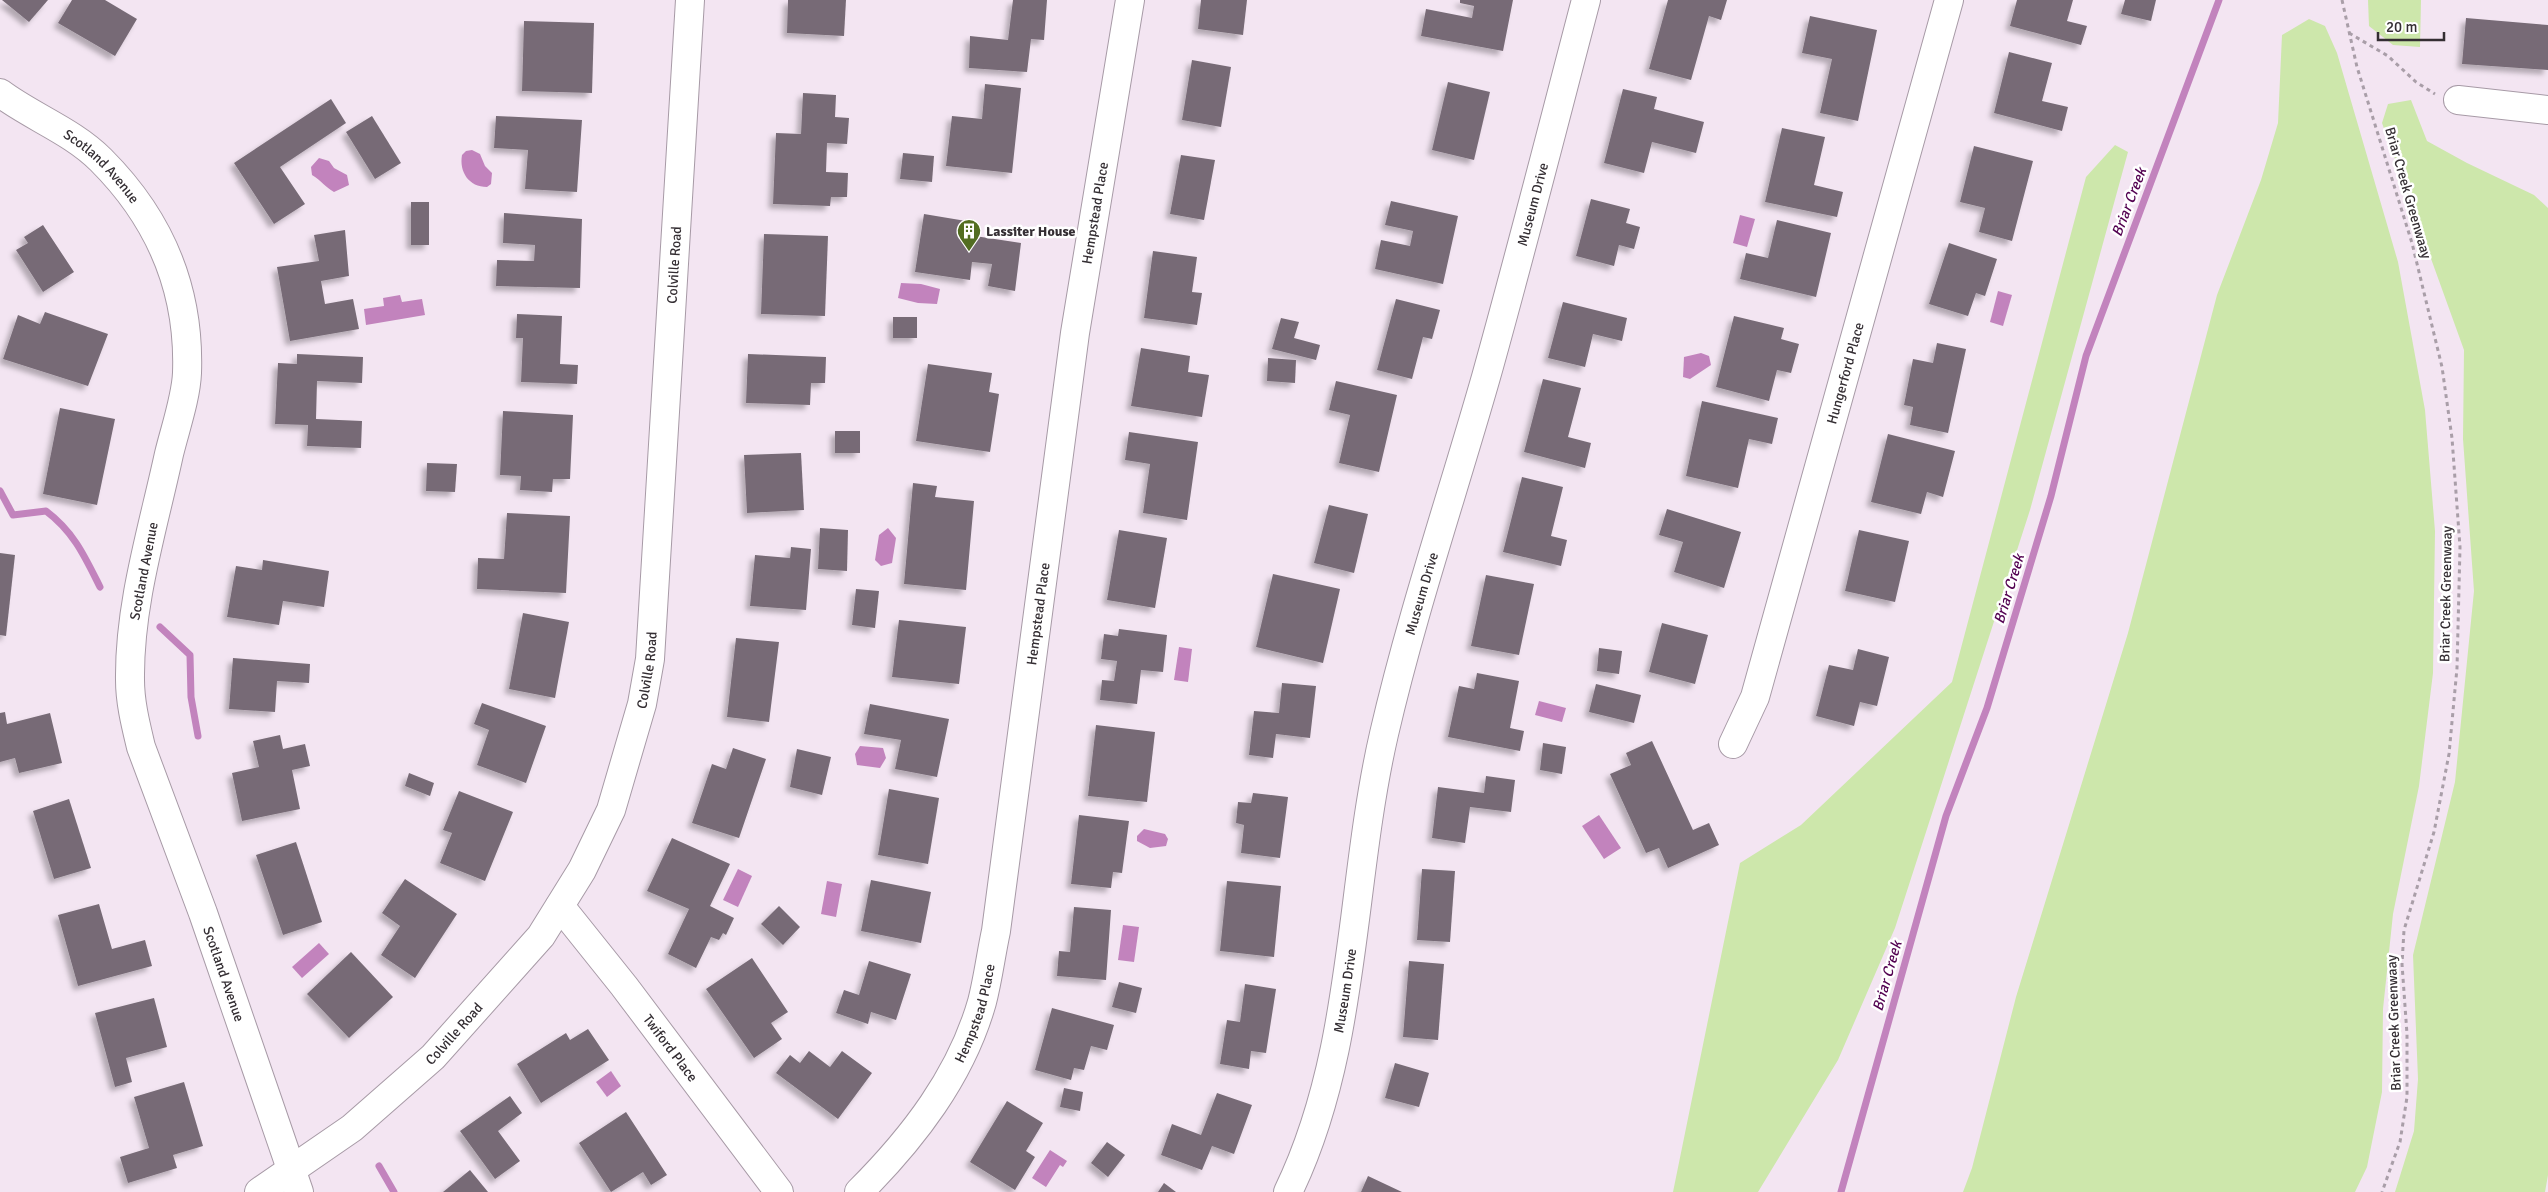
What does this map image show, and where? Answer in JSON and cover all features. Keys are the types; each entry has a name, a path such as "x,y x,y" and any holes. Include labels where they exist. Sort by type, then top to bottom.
{"street":[{"name":"Colville Road","path":"260,1192 295,1181 433,1057 523,957 560,906 582,870 611,810 642,704 650,659 690,0"},
{"name":"Hempstead Place","path":"859,1192 912,1134 938,1098 956,1067 982,1003 996,931 1075,332 1130,0"},
{"name":"Museum Drive","path":"1288,1192 1303,1161 1334,1058 1367,828 1384,736 1400,670 1486,377 1586,0"},
{"name":"Hungerford Place","path":"1733,744 1755,697 1945,1"},
{"name":"Scotland Avenue","path":"0,93 75,140 100,159 140,205 161,240 175,275 187,335 187,376 134,614 130,681 141,748 203,912 295,1181"},
{"path":"2458,100 2548,110"},
{"name":"Twiford Place","path":"560,906 624,986 779,1192"}],"path":[{"name":"Briar Creek Greenwaay","path":"2342,0 2348,32 2412,243 2442,367 2452,438 2460,547 2457,668 2449,754 2434,832 2404,930 2402,964 2407,1034 2407,1097 2400,1142 2382,1192"},
{"path":"2348,32 2388,56 2434,94 2458,100"}],"green space":[{"path":"2368,0 2421,0 2420,47 2393,45 2369,26"},
{"path":"2309,19 2325,26 2337,53 2398,262 2425,410 2435,531 2433,673 2419,786 2393,914 2383,1009 2382,1092 2367,1167 2355,1192 1963,1192 1972,1168 2016,997 2128,633 2217,295 2261,180 2278,123 2282,35"},
{"path":"2411,100 2427,141 2467,163 2534,195 2548,208 2548,1175 2545,1192 2395,1192 2414,1131 2418,1079 2413,955 2455,782 2474,591 2463,439 2464,350 2382,123 2388,104"},
{"path":"2115,145 2128,152 2030,510 1895,928 1838,1060 1758,1192 1673,1192 1740,863 1801,825 1952,682 2086,177"}],"shaded area":[{"path":"472,150 480,154 485,166 492,173 491,184 487,187 470,181 464,173 461,161 462,155 466,151"},
{"path":"319,158 329,161 334,168 347,175 349,185 334,192 312,175 311,167"},
{"path":"1740,215 1755,219 1747,247 1733,243"},
{"path":"901,283 921,284 940,289 937,304 918,303 898,298"},
{"path":"1998,291 2012,295 2003,326 1990,322"},
{"path":"400,295 402,302 422,299 425,315 366,325 364,309 384,306 383,298"},
{"path":"1701,353 1709,356 1711,365 1690,379 1683,377 1684,357"},
{"path":"888,528 896,538 892,563 881,566 875,560 879,535"},
{"path":"1179,647 1192,649 1188,682 1174,680"},
{"path":"1539,701 1566,708 1562,722 1535,715"},
{"path":"860,746 883,748 886,758 880,768 857,765 855,754"},
{"path":"1599,815 1621,848 1604,859 1582,826"},
{"path":"1144,829 1165,834 1168,839 1166,846 1150,848 1137,841 1137,836"},
{"path":"738,869 752,876 738,907 723,900"},
{"path":"827,881 842,884 836,917 821,914"},
{"path":"1123,925 1139,927 1134,962 1118,960"},
{"path":"319,943 329,954 302,978 292,967"},
{"path":"611,1071 621,1086 607,1097 596,1082"},
{"path":"1050,1150 1067,1161 1063,1167 1060,1165 1046,1187 1032,1178"}],"building":[{"path":"2,0 48,0 29,22"},
{"path":"72,0 105,0 137,19 115,56 58,23"},
{"path":"788,0 846,0 844,36 787,33"},
{"path":"1013,0 1047,0 1044,40 1031,39 1027,72 969,68 970,36 1008,40"},
{"path":"1201,0 1247,0 1243,35 1198,29"},
{"path":"1460,0 1513,0 1503,51 1421,36 1426,9 1472,18 1474,6 1460,3"},
{"path":"1668,0 1727,0 1721,20 1709,16 1691,80 1649,69"},
{"path":"2017,0 2073,0 2067,21 2087,26 2081,45 2010,26"},
{"path":"2125,0 2156,0 2151,21 2121,14"},
{"path":"1810,16 1877,30 1858,121 1820,113 1832,59 1802,53"},
{"path":"2466,18 2548,25 2548,70 2462,64"},
{"path":"524,21 594,23 592,93 522,91"},
{"path":"2009,52 2052,63 2042,101 2068,107 2062,131 1994,113"},
{"path":"1192,60 1231,67 1221,127 1182,120"},
{"path":"1448,82 1490,92 1474,160 1432,150"},
{"path":"985,84 1021,88 1012,173 946,166 952,116 982,119"},
{"path":"1623,89 1657,97 1654,109 1704,122 1696,153 1652,142 1644,173 1604,163"},
{"path":"803,93 836,95 835,117 849,118 847,144 827,143 826,172 848,173 847,197 831,197 830,206 773,204 776,133 801,134"},
{"path":"331,99 346,123 280,167 305,204 274,224 234,163"},
{"path":"372,116 401,163 375,179 346,132"},
{"path":"496,116 582,120 577,192 525,189 528,150 494,148"},
{"path":"1782,128 1825,137 1814,185 1843,192 1837,217 1765,202"},
{"path":"1974,146 2033,161 2012,241 1979,232 1985,208 1960,202"},
{"path":"903,153 934,156 932,182 900,179"},
{"path":"1181,155 1215,160 1204,220 1170,214"},
{"path":"1591,199 1630,209 1626,223 1640,227 1634,249 1619,245 1614,266 1576,256"},
{"path":"1391,201 1458,216 1443,284 1375,269 1381,240 1410,246 1413,231 1385,225"},
{"path":"411,202 429,202 429,245 411,245"},
{"path":"504,213 582,219 580,288 496,286 497,260 534,261 535,245 503,243"},
{"name":"Lassiter House","path":"924,214 978,223 975,236 1021,243 1015,291 988,286 992,264 972,262 970,280 915,272"},
{"path":"1777,220 1831,233 1816,297 1740,279 1746,253 1768,258"},
{"path":"43,225 74,272 43,292 16,250 28,243 24,237"},
{"path":"345,230 349,276 321,281 325,304 353,299 359,329 290,341 277,267 319,261 314,235"},
{"path":"764,234 828,236 825,316 761,314"},
{"path":"1949,243 1997,259 1985,296 1976,293 1968,316 1929,304"},
{"path":"1153,251 1197,257 1192,292 1202,293 1197,325 1144,318"},
{"path":"1396,299 1440,310 1432,339 1423,337 1412,379 1377,370"},
{"path":"1563,302 1627,318 1622,341 1593,334 1585,367 1548,358"},
{"path":"45,312 108,334 88,386 3,359 18,315 40,324"},
{"path":"517,314 562,316 560,364 578,365 577,384 521,382 523,338 516,338"},
{"path":"1734,316 1784,328 1781,339 1799,344 1791,373 1777,370 1769,401 1716,387"},
{"path":"893,317 917,317 917,338 893,338"},
{"path":"1281,318 1299,322 1294,338 1320,345 1316,360 1272,349"},
{"path":"1937,343 1966,349 1948,433 1910,425 1913,407 1904,405 1913,359 1933,363"},
{"path":"1141,348 1190,356 1188,372 1209,375 1202,417 1131,406"},
{"path":"297,354 363,357 362,383 317,381 316,419 362,421 361,448 307,446 308,425 275,424 278,363 297,364"},
{"path":"748,354 826,357 825,383 811,383 810,405 746,403"},
{"path":"1268,358 1296,360 1295,383 1267,381"},
{"path":"928,364 992,373 989,392 999,394 990,452 916,441"},
{"path":"1543,379 1581,388 1568,437 1591,443 1585,468 1524,452"},
{"path":"1336,381 1397,395 1379,472 1339,463 1350,415 1329,410"},
{"path":"1702,401 1778,418 1772,444 1749,439 1738,488 1686,476"},
{"path":"60,408 115,419 97,505 43,494"},
{"path":"503,411 573,415 570,479 553,479 552,492 520,490 521,476 500,475"},
{"path":"835,431 860,431 860,453 835,453"},
{"path":"1129,432 1198,442 1187,520 1143,513 1150,464 1125,460"},
{"path":"1888,434 1955,451 1943,497 1927,492 1921,514 1871,502"},
{"path":"801,453 804,510 747,513 744,455"},
{"path":"427,463 457,464 455,492 426,491"},
{"path":"1522,477 1563,487 1551,536 1567,540 1561,566 1503,552"},
{"path":"913,483 937,486 935,497 974,501 966,590 904,584"},
{"path":"1329,505 1368,514 1354,573 1314,563"},
{"path":"1667,509 1741,532 1724,588 1674,572 1683,542 1659,535"},
{"path":"507,513 570,516 566,593 477,589 478,558 504,559"},
{"path":"820,528 848,530 847,571 818,569"},
{"path":"1119,530 1167,538 1155,608 1107,600"},
{"path":"1859,530 1909,541 1895,602 1845,591"},
{"path":"791,547 811,549 806,610 750,606 755,555 790,558"},
{"path":"0,553 15,555 6,636 0,635"},
{"path":"263,560 329,571 324,607 283,601 279,625 227,617 236,566 262,570"},
{"path":"1273,574 1340,589 1323,663 1256,647"},
{"path":"1486,575 1534,584 1519,655 1471,646"},
{"path":"856,589 879,591 875,628 852,625"},
{"path":"523,613 569,622 555,698 509,689"},
{"path":"899,620 966,627 959,684 892,677"},
{"path":"1662,623 1708,635 1695,684 1649,672"},
{"path":"1119,629 1167,635 1163,672 1141,670 1137,704 1100,700 1102,680 1114,681 1117,661 1101,659 1104,634 1118,636"},
{"path":"736,638 779,642 769,722 727,717"},
{"path":"1599,648 1622,651 1619,674 1597,671"},
{"path":"1858,649 1889,657 1877,706 1860,702 1854,726 1816,716 1829,665 1853,670"},
{"path":"233,658 310,664 309,683 277,681 275,712 229,709"},
{"path":"1477,673 1519,681 1510,728 1524,731 1520,751 1448,737 1459,686 1474,689"},
{"path":"1282,683 1316,686 1310,738 1276,734 1273,758 1249,755 1254,711 1279,713"},
{"path":"1596,684 1641,695 1634,723 1589,712"},
{"path":"482,703 546,726 526,783 477,765 489,730 474,724"},
{"path":"870,704 949,719 937,777 895,769 901,740 864,734"},
{"path":"5,712 7,724 50,713 62,763 19,773 15,758 0,762 0,713"},
{"path":"1096,725 1155,732 1147,802 1088,796"},
{"path":"280,735 283,749 305,744 310,766 292,770 300,809 242,821 232,773 259,767 253,741"},
{"path":"1652,741 1693,830 1709,823 1719,845 1668,868 1659,848 1646,853 1610,774 1631,765 1626,753"},
{"path":"1543,743 1566,747 1562,774 1540,770"},
{"path":"733,748 766,759 739,838 692,823 712,764 726,769"},
{"path":"797,749 831,757 822,795 790,787"},
{"path":"409,773 434,783 430,796 405,786"},
{"path":"1486,776 1515,780 1511,812 1470,807 1465,843 1432,838 1438,787 1484,793"},
{"path":"889,789 939,798 928,864 878,855"},
{"path":"459,791 513,812 485,881 440,863 452,833 443,830"},
{"path":"1253,793 1288,797 1280,858 1241,853 1244,825 1236,823 1238,802 1251,803"},
{"path":"69,799 91,868 54,879 33,811"},
{"path":"1079,815 1129,821 1122,873 1113,872 1111,888 1071,884"},
{"path":"672,838 730,864 710,906 734,918 726,935 723,933 719,940 711,937 696,968 668,954 689,909 647,891"},
{"path":"296,842 322,922 283,935 256,855"},
{"path":"1422,869 1455,871 1450,942 1417,940"},
{"path":"405,879 457,914 415,978 381,955 400,926 382,913"},
{"path":"871,880 931,892 921,943 861,931"},
{"path":"1227,881 1281,886 1274,957 1220,951"},
{"path":"99,904 112,949 145,940 152,966 78,986 58,915"},
{"path":"779,906 800,927 783,945 761,924"},
{"path":"1074,907 1111,910 1106,980 1057,976 1059,951 1070,952"},
{"path":"351,952 393,997 349,1038 307,994"},
{"path":"752,958 788,1012 771,1023 782,1039 754,1058 706,989"},
{"path":"869,961 911,974 896,1020 871,1012 868,1024 836,1013 844,990 859,995"},
{"path":"1409,961 1444,964 1438,1040 1403,1037"},
{"path":"1119,982 1142,988 1136,1013 1112,1007"},
{"path":"1245,984 1276,989 1266,1053 1251,1051 1249,1069 1220,1064 1227,1020 1240,1022"},
{"path":"154,998 167,1047 126,1058 132,1082 115,1087 95,1013"},
{"path":"1052,1008 1114,1025 1107,1050 1091,1046 1084,1070 1074,1068 1071,1080 1035,1070"},
{"path":"588,1029 609,1060 541,1103 517,1064 566,1033 570,1040"},
{"path":"809,1051 830,1067 842,1051 872,1073 838,1119 776,1073 790,1055 800,1063"},
{"path":"1395,1063 1429,1073 1419,1107 1385,1098"},
{"path":"184,1082 203,1146 173,1155 177,1168 128,1183 120,1157 149,1148 134,1097"},
{"path":"1064,1088 1083,1092 1080,1111 1060,1107"},
{"path":"1217,1093 1252,1105 1234,1154 1212,1146 1202,1170 1161,1155 1172,1124 1201,1135"},
{"path":"510,1096 522,1113 498,1131 520,1161 495,1179 460,1131"},
{"path":"1007,1101 1043,1123 1026,1151 1035,1157 1015,1190 970,1162"},
{"path":"626,1112 667,1175 651,1185 643,1172 611,1192 579,1143"},
{"path":"1107,1142 1125,1155 1108,1177 1091,1163"},
{"path":"470,1170 488,1192 443,1192"},
{"path":"1368,1176 1402,1192 1361,1192"},
{"path":"1164,1183 1176,1192 1158,1192"}],"waterway":[{"name":"Briar Creek","path":"1841,1192 1946,816 1987,708 2051,496 2086,356 2219,0"},
{"path":"0,491 13,515 46,511 56,519 78,546 100,587"},
{"path":"160,627 190,655 191,697 198,736"},
{"path":"379,1166 394,1192"}],"place":[{"name":"Lassiter House","path":"969,252"}]}
